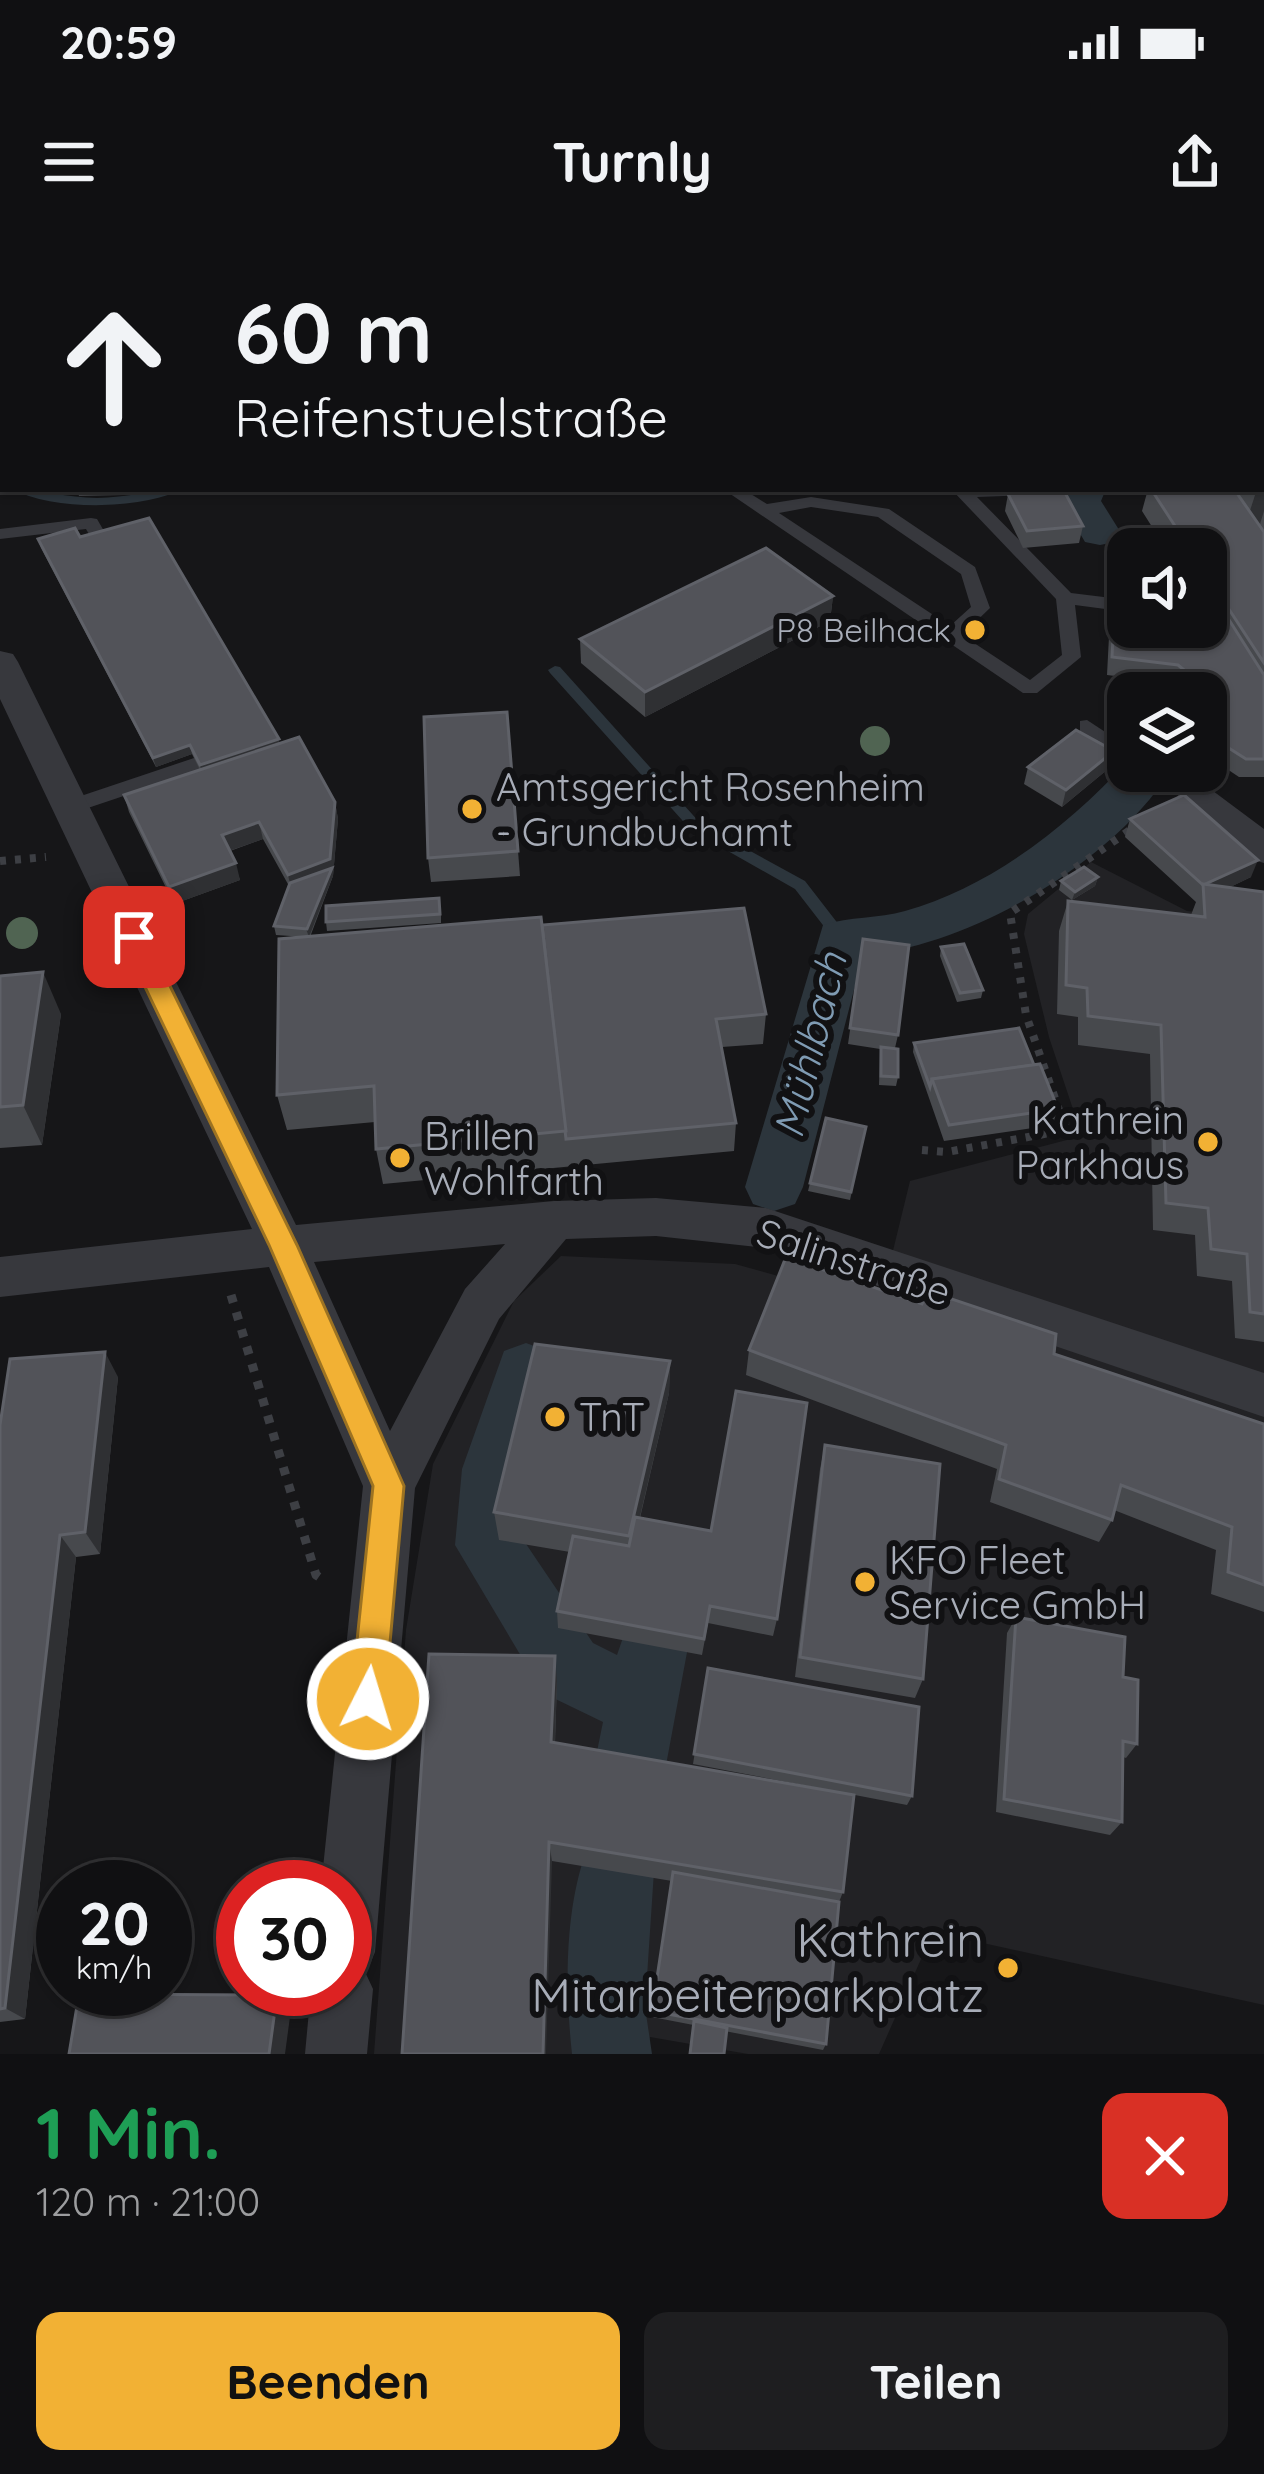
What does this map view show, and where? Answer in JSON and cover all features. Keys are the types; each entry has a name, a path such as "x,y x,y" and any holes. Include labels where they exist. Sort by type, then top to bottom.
{"street":[{"path":"0,662 283,1245 389,1486"},
{"path":"1196,796 1264,849"},
{"name":"Salinstraße","path":"0,1277 554,1220 656,1217 766,1228 1264,1395"},
{"path":"353,1860 389,1486 482,1304 554,1220"},
{"path":"335,2054 339,2016"}],"lane":[{"path":"737,492 1030,689 1072,657 1065,598 965,492"},
{"path":"764,510 811,502 883,513 969,571 981,608 950,636"},
{"path":"0,534 91,523 124,581"},
{"path":"1065,598 1107,603"},
{"path":"1087,726 1107,741"},
{"path":"70,807 197,764"},
{"path":"1189,792 1196,796"}],"path":[{"path":"922,1150 947,1152 1066,1130 1025,1015 1010,913 1120,834 1196,796"},
{"path":"214,1253 316,1575 376,1615"}],"shaded area":[{"path":"1091,862 1187,911 1264,919 1264,2005 933,1932 879,2054 748,2054 650,2037 647,2054 374,2054 406,1630 433,1464 514,1301 561,1256 735,1264 880,1304 910,1181 1082,1136 1049,1037 1024,934 1028,914"}],"building":[{"path":"1065,492 1083,526 1027,531 1008,494"},
{"path":"1153,492 1236,492 1264,532 1264,663 1227,606 1227,528 1176,528"},
{"path":"149,518 279,739 200,765 190,745 153,758 38,539 75,528 80,537"},
{"path":"766,548 833,596 645,692 580,639"},
{"path":"1227,617 1264,675 1264,759 1246,759 1227,747 1227,672 1187,672 1178,665 1112,657 1112,648 1227,648"},
{"name":"Amtsgericht Rosenheim - Grundbuchamt","path":"507,712 518,851 428,858 424,717"},
{"path":"1076,730 1107,747 1107,757 1066,790 1028,767"},
{"path":"299,737 335,802 330,859 288,875 259,822 222,835 236,863 169,887 124,795"},
{"path":"1184,795 1258,860 1203,885 1130,819"},
{"path":"1084,867 1098,877 1075,892 1061,881"},
{"path":"332,868 307,929 274,926 290,883"},
{"name":"Kathrein Parkhaus","path":"1203,884 1264,892 1264,1314 1250,1312 1247,1254 1211,1249 1208,1208 1166,1203 1161,1025 1088,1016 1087,988 1066,985 1068,901 1205,917"},
{"path":"439,898 440,914 326,922 326,906"},
{"path":"744,908 766,1014 716,1019 736,1123 566,1139 542,925"},
{"path":"541,917 566,1131 376,1149 374,1086 277,1095 279,939"},
{"path":"863,939 909,945 898,1035 850,1028"},
{"path":"964,944 983,990 960,993 941,947"},
{"path":"43,972 23,1105 0,1107 0,976"},
{"path":"1019,1028 1034,1065 932,1079 930,1087 914,1043"},
{"path":"881,1047 898,1049 898,1077 881,1076"},
{"path":"1040,1064 1058,1109 949,1125 932,1079"},
{"path":"826,1118 866,1127 851,1192 810,1183"},
{"path":"786,1257 922,1304 928,1291 1056,1334 1054,1354 1264,1424 1264,1585 1228,1572 1232,1527 1121,1485 1112,1520 999,1479 1006,1445 749,1350"},
{"path":"535,1344 670,1361 629,1536 494,1512"},
{"path":"105,1352 85,1532 60,1535 5,2008 0,2009 0,1425 10,1359"},
{"path":"736,1391 807,1403 777,1619 710,1606 704,1639 557,1611 573,1536 629,1546 635,1517 711,1531"},
{"name":"KFO Fleet Service GmbH","path":"825,1445 940,1464 923,1679 800,1657"},
{"path":"1016,1617 1125,1637 1123,1677 1138,1680 1137,1744 1123,1741 1122,1822 1004,1799"},
{"path":"429,1654 555,1656 551,1742 854,1795 843,1892 549,1842 543,2054 402,2054"},
{"path":"708,1668 919,1707 912,1796 694,1754"},
{"path":"673,1872 839,1902 826,2044 652,2011"},
{"path":"192,1995 216,1995 216,2016 274,2016 269,2054 69,2054 75,2016 192,2016"},
{"path":"694,2021 727,2028 724,2054 690,2054"}],"waterway":[{"name":"Mühlbach","path":"32,492 97,501 162,492"},
{"path":"1085,492 1081,501 1100,533"},
{"name":"Mühlbach","path":"555,670 696,827 800,885 841,938"},
{"path":"774,1187 841,938 906,930 971,905 1069,844 1128,792"},
{"name":"Mühlbach","path":"526,1371 495,1469 488,1545 568,1668 641,1704"},
{"name":"Mühlbach","path":"628,1776 653,1647"},
{"name":"Mühlbach","path":"612,2054 606,2007 616,1871"}],"place":[{"name":"P8 Beilhack","path":"975,630"},
{"name":"Amtsgericht Rosenheim - Grundbuchamt","path":"472,809"},
{"name":"Kathrein Parkhaus","path":"1208,1142"},
{"name":"Brillen Wohlfarth","path":"400,1158"},
{"name":"TnT","path":"555,1417"},
{"name":"KFO Fleet Service GmbH","path":"865,1582"},
{"name":"Kathrein Mitarbeiterparkplatz","path":"1008,1968"}],"route":[{"path":"134,937 283,1245 389,1486 368,1699"}]}
